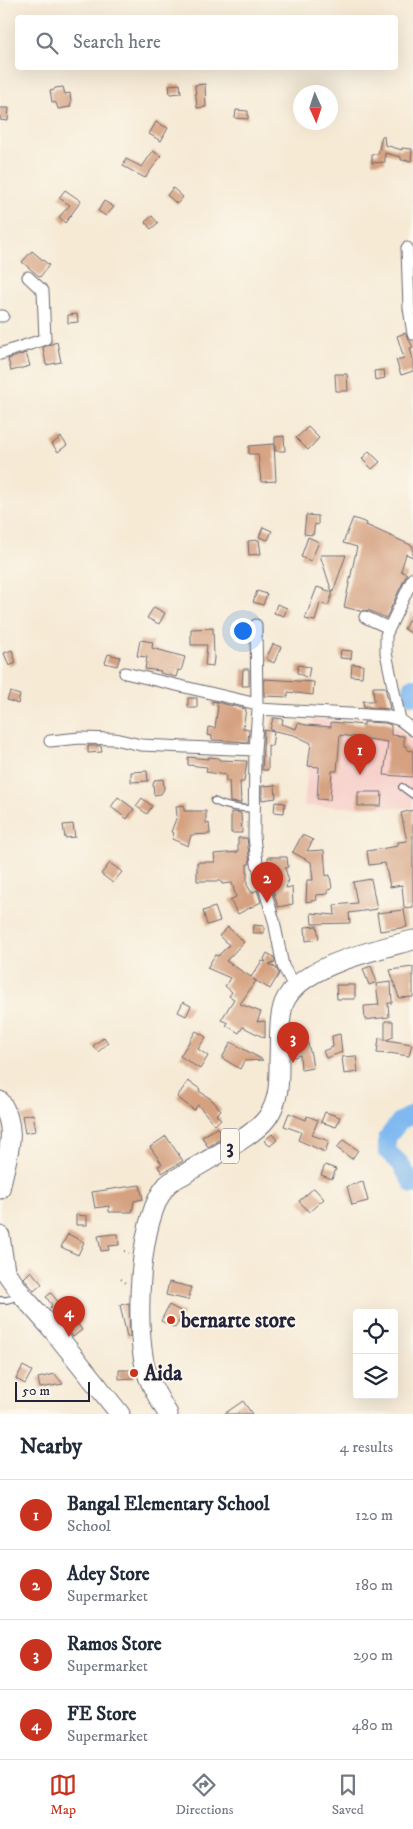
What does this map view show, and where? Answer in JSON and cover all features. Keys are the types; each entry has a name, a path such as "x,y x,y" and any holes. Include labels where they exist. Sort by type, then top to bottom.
{"highway":[{"name":"3","path":"168,1414 157,1396 145,1367 141,1333 140,1294 143,1259 151,1219 157,1202 168,1185 253,1132 267,1119 274,1106 278,1092 284,1002 295,988 306,977 330,965 413,940"},
{"path":"0,1101 11,1128 10,1148 0,1189"},
{"path":"0,1236 6,1271 22,1295 52,1329 120,1414"}],"street":[{"path":"407,248 409,308 413,334"},
{"path":"0,354 45,339 43,290 28,277"},
{"path":"400,720 386,653 386,635 413,578"},
{"path":"365,617 389,628"},
{"path":"256,625 258,707 255,750 254,836 257,863 274,921 283,966 295,988"},
{"path":"126,673 258,707 386,716 400,720 413,730"},
{"path":"50,741 80,738 115,739 141,745 255,750"}],"lane":[{"path":"402,787 413,795"},
{"path":"214,801 234,808 254,809"},
{"path":"0,1300 8,1300 22,1295"}],"shaded area":[{"path":"313,719 397,728 413,743 413,808 304,806"}],"building":[{"path":"180,84 181,93 170,94 169,85"},
{"path":"205,84 206,107 197,108 195,85"},
{"path":"63,87 65,94 70,93 71,103 70,107 58,109 56,103 52,102 50,90 53,91 55,88"},
{"path":"0,108 9,108 8,121 0,120"},
{"path":"236,110 248,111 248,119 235,118"},
{"path":"156,122 168,128 161,141 149,134"},
{"path":"382,136 384,136 385,145 402,150 402,148 412,149 411,161 401,160 401,157 385,153 385,162 372,163 372,154 378,154"},
{"path":"153,151 161,156 145,178 123,166 126,159 142,167"},
{"path":"173,188 183,197 177,204 167,195"},
{"path":"65,190 81,201 65,223 59,217 70,205 59,198"},
{"path":"104,201 114,207 106,216 98,211"},
{"path":"152,216 158,223 151,229 145,222"},
{"path":"32,251 49,265 40,277 22,262"},
{"path":"77,314 78,322 68,323 68,315"},
{"path":"405,333 413,347 410,348 413,371 401,375 396,360 404,358 397,336"},
{"path":"57,342 61,362 46,365 43,347"},
{"path":"26,353 30,366 11,371 8,359"},
{"path":"384,370 385,378 375,380 374,371"},
{"path":"335,374 347,374 348,391 336,391"},
{"path":"308,427 319,438 308,450 296,438"},
{"path":"284,436 285,451 275,451 275,437"},
{"path":"61,437 67,445 58,452 52,444"},
{"path":"274,444 276,481 261,482 258,454 249,454 249,446"},
{"path":"369,451 380,462 372,469 362,459"},
{"path":"306,515 318,516 318,525 315,524 313,535 304,534"},
{"path":"353,518 413,546 413,557 406,554 401,571 407,574 386,618 368,610 360,612 344,607 357,547 343,543"},
{"path":"263,527 272,531 268,540 259,537"},
{"path":"308,537 319,542 311,561 301,557"},
{"path":"259,540 261,554 249,555 248,541"},
{"path":"320,555 346,555 328,606 320,603 315,621 305,619 317,587 332,592"},
{"path":"257,591 267,594 263,605 253,602"},
{"path":"277,604 287,608 284,616 274,613"},
{"path":"154,607 165,613 159,624 147,618"},
{"path":"413,611 413,634 404,629"},
{"path":"213,628 213,666 205,665 207,645 191,645 191,629"},
{"path":"140,640 153,642 152,648 185,657 181,671 178,670 176,677 160,673 161,671 145,669 147,657 137,656"},
{"path":"273,644 281,647 274,663 266,659"},
{"path":"12,650 16,663 9,666 4,653"},
{"path":"341,650 352,651 351,659 340,658"},
{"path":"108,654 120,657 117,666 105,663"},
{"path":"352,664 363,665 362,677 351,676"},
{"path":"298,665 310,667 308,678 297,673"},
{"path":"243,669 249,669 249,686 242,686"},
{"path":"264,679 314,682 313,695 288,692 288,697 264,696"},
{"path":"373,687 385,687 390,709 364,707 363,701 374,701"},
{"path":"10,692 20,695 18,704 7,700"},
{"path":"188,698 197,698 197,708 188,708"},
{"path":"212,701 246,709 243,728 249,729 248,742 212,740 212,736 207,735 208,727 215,728 218,706 212,705"},
{"path":"273,718 283,719 282,724 296,729 298,723 331,727 331,722 364,725 364,722 385,723 391,725 391,735 404,736 404,746 407,747 407,750 413,751 413,777 384,775 388,742 340,735 337,771 332,771 330,800 317,799 319,767 308,766 311,743 294,735 270,730"},
{"path":"264,730 274,732 272,746 268,745 268,770 262,770"},
{"path":"88,746 101,746 102,752 88,753"},
{"path":"188,757 247,761 244,782 240,782 241,803 230,802 229,781 225,781 226,775 206,772 207,767 188,765"},
{"path":"147,771 148,781 131,782 131,772"},
{"path":"163,779 164,789 161,794 154,795 153,784 155,780"},
{"path":"275,785 276,798 262,800 262,786"},
{"path":"358,792 382,792 381,806 358,806"},
{"path":"118,797 134,809 127,819 111,807"},
{"path":"142,798 152,806 147,814 136,806"},
{"path":"275,802 285,803 284,813 274,812"},
{"path":"184,805 184,811 206,811 206,824 209,823 210,834 191,835 188,846 172,839 174,833 171,832 177,816 176,806"},
{"path":"413,810 413,907 404,908 402,885 390,887 385,863 369,865 367,851 398,846 398,842 407,841 401,813"},
{"path":"231,812 241,813 242,833 231,833"},
{"path":"73,824 75,837 65,838 63,825"},
{"path":"302,835 313,840 307,851 324,850 326,876 330,875 332,889 328,890 328,894 316,895 317,900 306,902 307,880 313,880 311,862 292,852"},
{"path":"238,838 247,838 250,864 247,864 247,885 252,893 257,890 261,902 238,914 230,900 236,897 232,883 222,884 221,881 197,881 197,862 215,862 214,854 238,852"},
{"path":"268,857 287,857 288,867 285,868 288,878 286,888 292,887 293,904 278,907 269,876"},
{"path":"110,863 122,872 113,883 101,874"},
{"path":"371,879 377,909 349,913 350,923 312,924 311,913 335,915 334,905 357,903 353,882"},
{"path":"215,907 220,921 207,925 203,911"},
{"path":"404,910 407,927 380,931 377,913"},
{"path":"254,925 264,926 264,933 253,933"},
{"path":"317,926 319,939 306,941 305,927"},
{"path":"228,927 244,942 226,961 251,977 262,961 266,962 264,959 267,953 274,957 275,963 269,964 276,968 279,974 270,989 253,979 256,981 240,1004 261,1012 257,1022 265,1021 265,1038 243,1027 239,1033 226,1025 228,1023 221,1020 234,999 229,996 232,992 225,986 230,978 207,968 215,955 218,956 229,945 219,936"},
{"path":"371,966 377,982 369,985 363,969"},
{"path":"413,967 413,997 399,998 390,970"},
{"path":"391,982 392,1003 388,1003 389,1017 365,1020 364,1006 379,1005 376,984"},
{"path":"336,985 355,985 355,999 337,999"},
{"path":"183,1002 191,1006 186,1016 178,1012"},
{"path":"385,1021 393,1021 393,1037 386,1040 412,1044 409,1056 377,1053 379,1038 385,1040"},
{"path":"196,1031 206,1037 198,1049 208,1056 200,1069 180,1056"},
{"path":"340,1034 342,1052 326,1058 323,1051 333,1047 332,1036"},
{"path":"104,1037 108,1043 98,1052 93,1046"},
{"path":"307,1040 313,1068 301,1070 300,1055 294,1057 291,1047"},
{"path":"231,1042 263,1060 244,1061 240,1069 222,1058"},
{"path":"356,1056 358,1072 344,1074 342,1057"},
{"path":"188,1081 200,1089 199,1091 211,1099 221,1110 216,1115 221,1119 215,1125 198,1105 194,1110 177,1097"},
{"path":"325,1112 340,1117 336,1127 321,1122"},
{"path":"289,1113 306,1120 307,1116 318,1120 312,1135 329,1141 325,1152 298,1140 301,1132 284,1126"},
{"path":"33,1114 36,1131 25,1133 22,1116"},
{"path":"218,1127 224,1137 208,1147 202,1137"},
{"path":"272,1134 277,1140 270,1146 264,1141"},
{"path":"166,1136 183,1161 162,1173 158,1166 162,1164 150,1147"},
{"path":"343,1140 358,1150 352,1159 337,1148"},
{"path":"325,1165 336,1169 332,1179 321,1175"},
{"path":"363,1182 368,1201 352,1205 347,1186"},
{"path":"140,1185 143,1199 134,1201 132,1212 109,1212 109,1206 95,1208 92,1192"},
{"path":"314,1188 324,1199 309,1212 299,1201"},
{"path":"76,1215 87,1216 87,1225 76,1225"},
{"path":"68,1234 84,1242 78,1255 61,1247"},
{"path":"118,1234 119,1245 108,1246 109,1250 101,1251 98,1236"},
{"path":"31,1271 42,1284 34,1291 24,1278"},
{"path":"169,1282 191,1287 188,1300 166,1295"},
{"path":"51,1293 82,1330 73,1337 50,1307 52,1305 46,1297"},
{"path":"129,1303 130,1337 127,1337 120,1305"},
{"path":"169,1305 184,1313 175,1328 161,1321"},
{"path":"23,1366 32,1371 25,1384 16,1379"},
{"path":"119,1370 134,1370 134,1378 119,1379"},
{"path":"55,1374 63,1384 40,1388 38,1378"},
{"path":"243,1401 252,1414 224,1414"}],"waterway":[{"path":"413,687 413,696"},
{"path":"413,1114 400,1121 387,1138 387,1151 400,1163 413,1185"}],"place":[{"name":"Bangal Elementary School","path":"360,775"},
{"name":"Adey Store","path":"267,903"},
{"name":"Ramos Store","path":"293,1063"},
{"name":"bernarte store","path":"171,1320"},
{"name":"FE Store","path":"69,1337"},
{"name":"Aida","path":"134,1373"}]}
